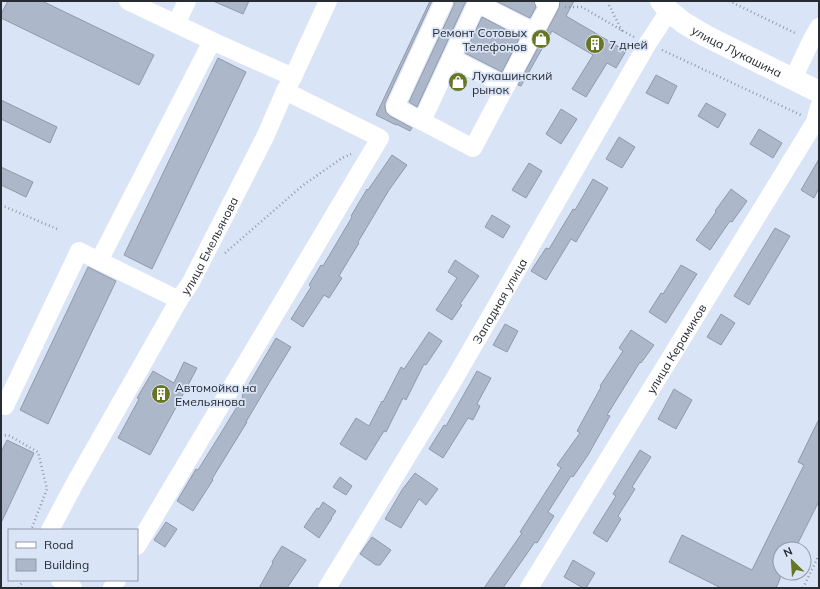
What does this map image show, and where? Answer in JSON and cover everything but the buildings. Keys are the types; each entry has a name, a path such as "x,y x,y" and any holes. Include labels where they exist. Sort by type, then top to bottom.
{"main road":[{"name":"улица Лукашина","path":"665,6 684,23 706,36 819,92"}],"street":[{"path":"128,1 212,41 289,84 380,138 138,544"},
{"path":"176,24 187,1"},
{"name":"улица Емельянова","path":"51,529 179,300 191,282 265,137 328,1"},
{"path":"444,1 395,107 473,148 550,3 544,1"},
{"path":"422,121 477,2 534,32"},
{"name":"Западная улица","path":"327,588 453,381 648,43 665,6"},
{"path":"792,79 815,34"},
{"path":"99,260 212,41"},
{"path":"451,58 506,86"},
{"name":"улица Керамиков","path":"529,588 817,114"},
{"path":"5,406 79,251 179,300"},
{"path":"62,581 73,588"}],"path":[{"path":"609,1 608,5 623,31"},
{"path":"729,1 815,34"},
{"path":"565,7 582,7 623,31 648,43 817,114"},
{"path":"221,257 302,186 342,158 355,152"},
{"path":"1,205 57,229"},
{"path":"1,436 8,435 38,452 47,489 31,529"},
{"path":"803,588 819,555"}],"place":[{"name":"Ремонт Сотовых Телефонов","path":"541,39"},
{"name":"7 дней","path":"595,44"},
{"name":"Лукашинский рынок","path":"458,82"},
{"name":"Автомойка на Емельянова","path":"161,394"}]}
